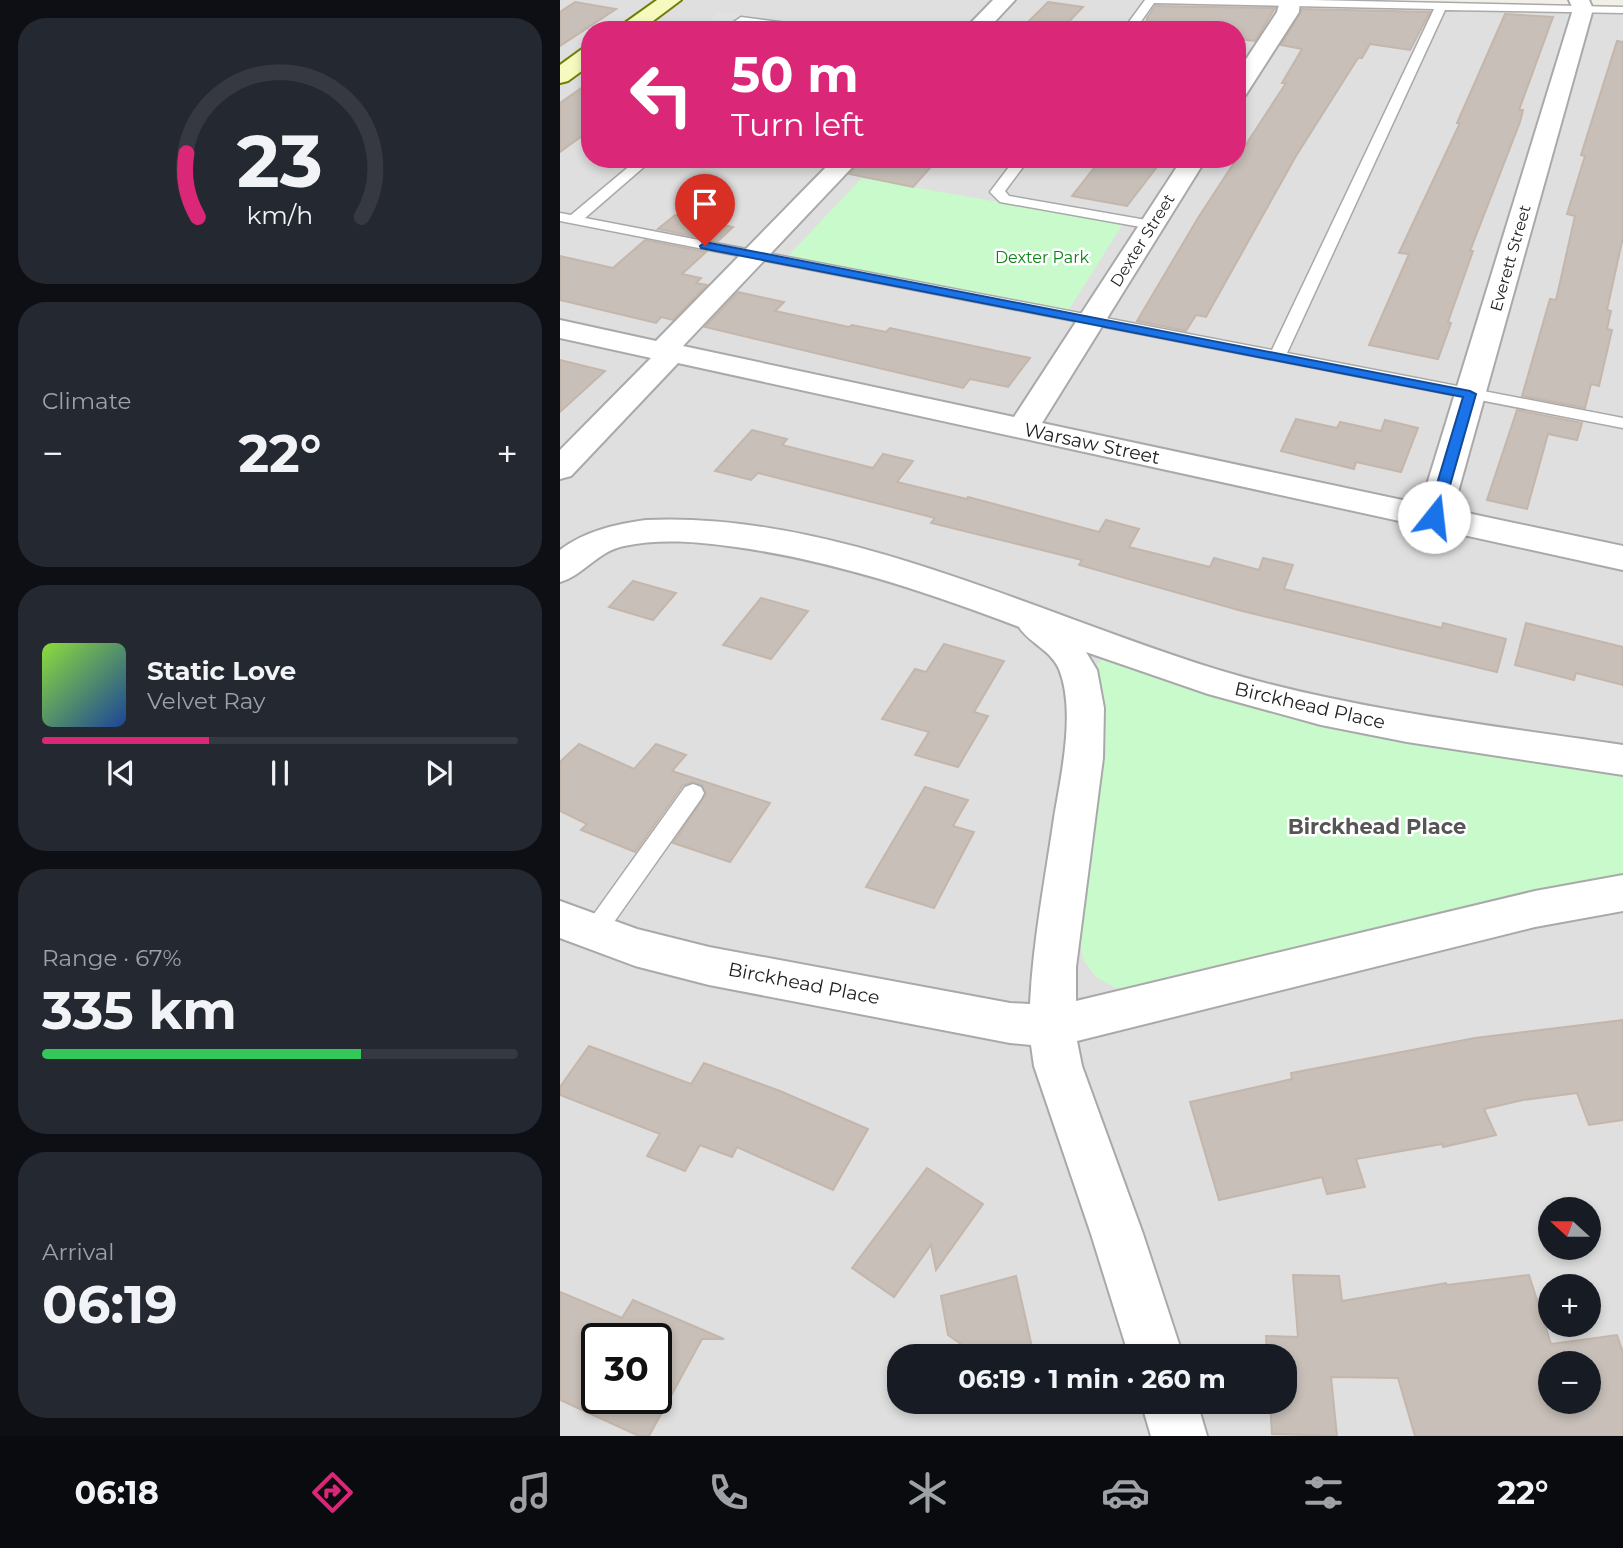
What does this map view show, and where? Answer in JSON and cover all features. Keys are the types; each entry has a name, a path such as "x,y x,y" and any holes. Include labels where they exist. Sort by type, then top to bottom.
{"street":[{"path":"640,21 671,0"},
{"path":"984,21 1004,0"},
{"path":"1246,76 1290,1"},
{"name":"Everett Street","path":"1434,517 1581,5"},
{"path":"560,76 581,61"},
{"path":"560,469 839,168"},
{"name":"Dexter Street","path":"1023,428 1188,168"},
{"name":"Warsaw Street","path":"560,329 1623,558"},
{"name":"Birckhead Place","path":"560,570 583,550 622,535 666,531 762,539 829,554 1008,609 1146,660 1282,701 1436,732 1623,760"},
{"name":"Birckhead Place","path":"1008,609 1052,635 1068,653 1083,686 1083,758 1054,967 1053,1026 1058,1066 1113,1221 1152,1344"},
{"name":"Birckhead Place","path":"577,925 635,947 709,966 1010,1023 1053,1026 1535,909 1623,893"},
{"path":"1173,1414 1179,1436"}],"lane":[{"path":"1136,21 1151,0 1441,6 1581,5 1623,10"},
{"path":"1277,357 1441,6"},
{"path":"567,218 634,168"},
{"path":"1014,168 997,192 1005,198 1152,225"},
{"path":"567,218 1623,424"},
{"path":"577,925 693,793"}],"shaded area":[{"path":"560,0 1151,0 1623,10 1623,1436 560,1436"},
{"path":"719,13 771,21 709,21"}],"green space":[{"name":"Dexter Park","path":"862,178 1123,224 1068,311 788,256"},
{"path":"1105,657 1623,772 1623,878 1129,990 1115,988 1096,977 1084,961 1079,918 1101,708 1097,664"}],"building":[{"path":"575,2 616,9 598,21 581,21 581,32 560,46 560,12"},
{"path":"1048,2 1083,7 1070,21 1029,21"},
{"path":"1155,6 1275,8 1255,41 1246,40 1246,21 1147,21"},
{"path":"1302,9 1430,12 1410,50 1370,44 1362,58 1358,58 1296,156 1206,317 1196,315 1186,331 1137,321 1231,168 1246,168 1246,144 1286,83 1282,83 1302,49 1281,45"},
{"path":"1505,14 1553,17 1519,110 1523,110 1520,122 1470,251 1473,251 1438,359 1369,345 1409,254 1399,253 1460,123 1457,123"},
{"path":"1617,41 1623,42 1623,237 1607,310 1611,311 1607,329 1612,330 1599,386 1591,384 1585,408 1522,396 1550,299 1556,300 1575,216 1567,214 1585,156 1581,155"},
{"path":"581,88 581,137 560,152 560,103"},
{"path":"855,168 930,168 913,187 849,174"},
{"path":"1094,168 1156,168 1127,206 1072,196"},
{"path":"675,215 733,227 718,241 658,229"},
{"path":"645,240 706,252 682,274 701,278 696,283 707,285 673,320 661,317 656,323 560,300 560,256 613,268"},
{"path":"738,292 784,302 775,311 849,327 852,325 886,332 890,328 1030,358 1008,387 970,379 963,388 705,327"},
{"path":"560,360 605,371 560,412"},
{"path":"1517,410 1582,423 1577,440 1548,434 1527,509 1487,500"},
{"path":"1296,419 1337,428 1340,422 1381,431 1385,420 1418,428 1401,472 1356,462 1354,469 1281,451"},
{"path":"752,430 787,439 782,445 873,468 883,454 913,461 897,482 967,499 968,497 1099,532 1106,520 1139,529 1129,547 1210,567 1214,558 1259,570 1263,558 1293,565 1284,589 1442,628 1443,623 1506,639 1497,672 1242,611 1079,565 1082,560 931,523 935,518 758,473 751,480 715,471"},
{"path":"633,581 676,593 653,620 609,607"},
{"path":"761,598 808,611 771,659 723,645"},
{"path":"1526,623 1623,647 1623,685 1576,673 1574,680 1515,665"},
{"path":"944,644 1004,661 974,712 988,716 958,767 915,755 929,732 882,719 915,669 926,672"},
{"path":"579,744 634,769 656,744 686,755 672,771 770,803 730,862 673,843 706,794 702,785 692,782 683,785 635,852 581,830 587,824 560,811 560,762"},
{"path":"925,787 968,800 953,826 974,832 934,908 866,887"},
{"path":"1623,1020 1623,1120 1589,1125 1577,1093 1523,1100 1484,1109 1496,1135 1443,1147 1442,1144 1356,1159 1365,1187 1327,1194 1322,1177 1219,1200 1190,1102 1292,1079 1291,1073 1475,1038"},
{"path":"589,1046 691,1084 704,1063 780,1091 868,1129 833,1190 737,1147 732,1157 700,1145 685,1171 647,1156 660,1134 560,1095 560,1087"},
{"path":"927,1168 983,1204 936,1270 931,1245 894,1297 852,1268"},
{"path":"1293,1275 1339,1276 1342,1301 1446,1283 1529,1275 1538,1303 1538,1337 1549,1337 1551,1344 1617,1335 1623,1353 1623,1436 1415,1436 1398,1378 1331,1377 1337,1436 1272,1434 1271,1414 1297,1414 1297,1344 1266,1344 1266,1336 1298,1337"},
{"path":"1016,1276 1031,1344 961,1344 948,1335 941,1296"},
{"path":"560,1292 622,1318 633,1300 724,1339 702,1339 672,1394 672,1323 581,1323 581,1410 560,1400"},
{"path":"591,1414 661,1414 649,1436 639,1436"}],"district":[{"name":"Birckhead Place","path":"1377,827"}],"route":[{"path":"705,246 1470,394 1434,517"}]}
